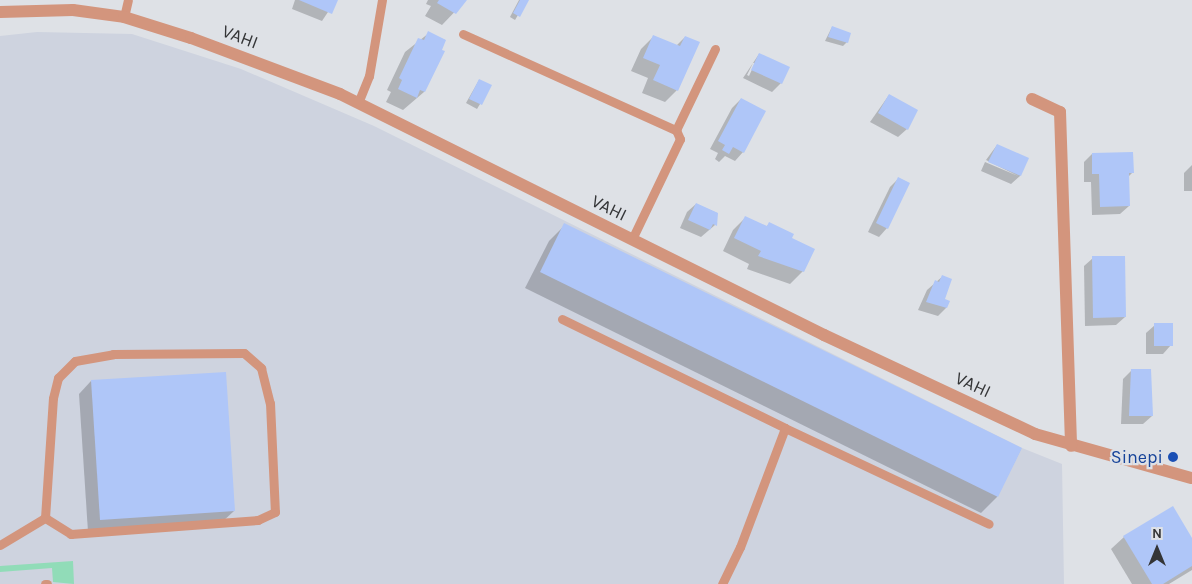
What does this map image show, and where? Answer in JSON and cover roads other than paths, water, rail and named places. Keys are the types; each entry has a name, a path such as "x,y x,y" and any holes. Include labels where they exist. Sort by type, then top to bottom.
{"street":[{"name":"VAHI","path":"0,12 73,10 124,17 191,38 358,103 632,239 1034,434 1071,446 1192,478"},
{"path":"1032,99 1060,112 1071,446"}],"lane":[{"path":"124,17 128,0"},
{"path":"358,103 369,76 382,0"},
{"path":"463,34 676,130 680,139 632,239"},
{"path":"676,130 715,49"},
{"path":"562,319 785,428 989,524"},
{"path":"244,353 261,368 270,403 275,512 258,520 71,534 45,518 53,398 58,378 75,361 113,354 244,353"},
{"path":"722,584 740,547 785,428"},
{"path":"0,545 45,518"}],"place":[{"name":"Sinepi","path":"1173,457"}]}
